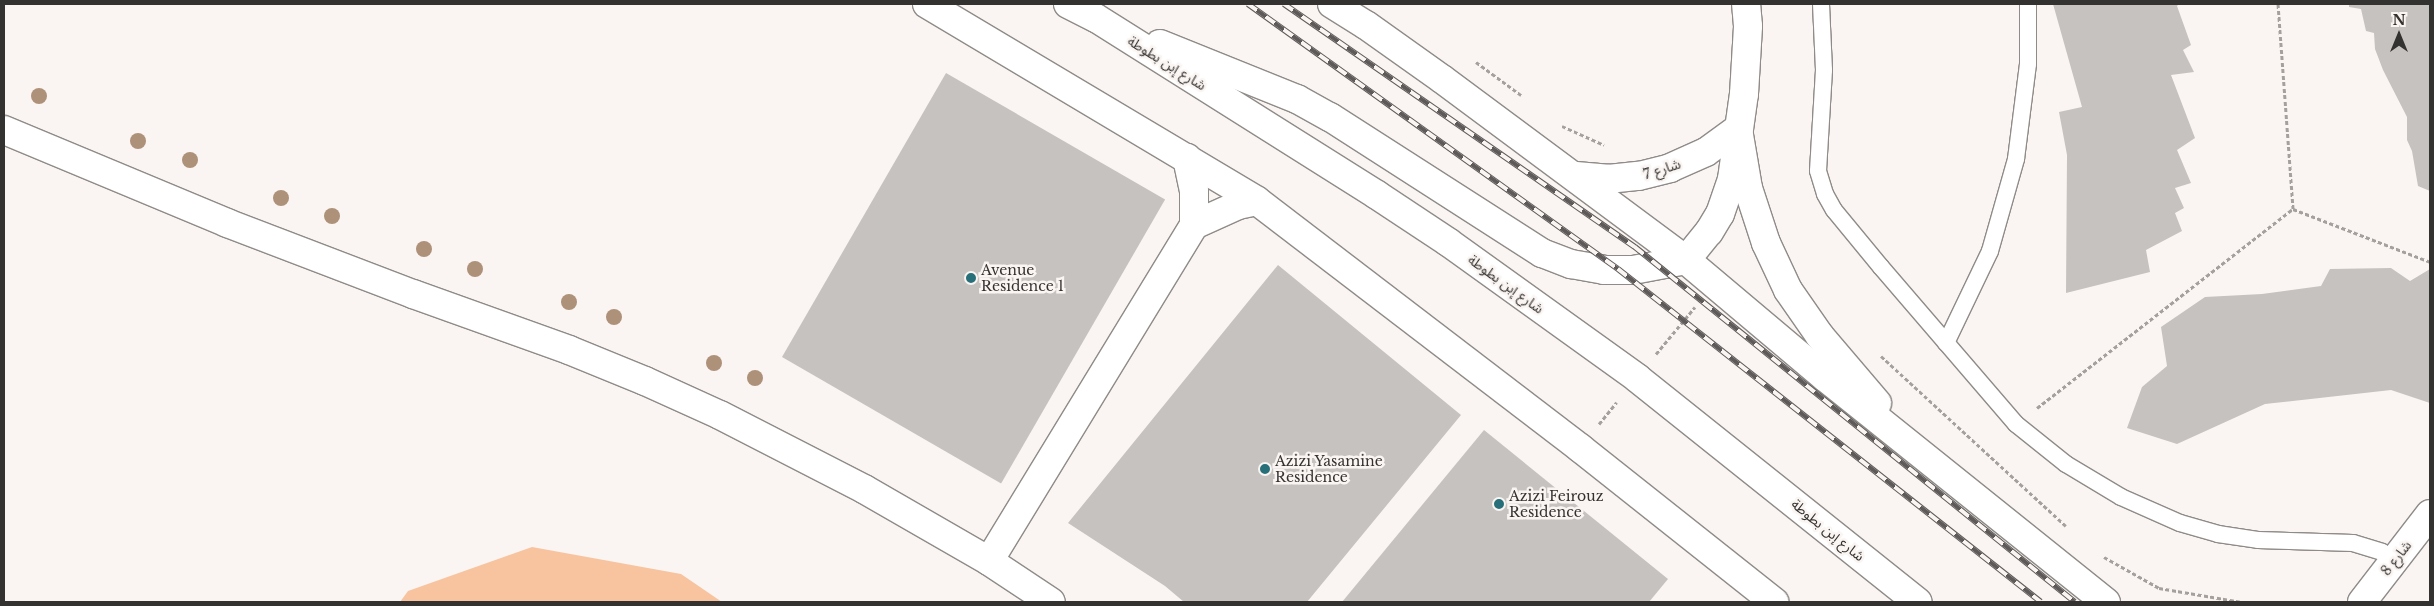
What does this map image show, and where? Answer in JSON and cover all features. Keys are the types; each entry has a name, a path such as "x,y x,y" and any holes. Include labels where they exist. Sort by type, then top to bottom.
{"street":[{"path":"927,4 1257,201 1580,448 1774,602"},
{"name":"شارع إبن بطوطة","path":"1068,4 1096,18 1377,194 1448,242 1637,378 1918,602"},
{"path":"1332,4 1374,30 1576,176 1686,260 1825,377 2106,602"},
{"path":"1096,18 1297,99 1330,117 1542,253 1571,264 1604,270 1633,270 1686,260 1709,232 1728,196 1745,74 1748,26 1746,4"},
{"path":"1738,129 1748,188 1766,243 1788,290 1820,336 1914,448"},
{"name":"شارع 7","path":"1576,176 1608,179 1639,176 1670,168 1706,152 1738,129"},
{"path":"4,130 255,234 560,347 645,381 720,415 838,476 989,561 1051,602"},
{"path":"989,561 1194,225 1194,191 1187,158"},
{"path":"1194,225 1238,205 1257,201"},
{"name":"شارع 8","path":"2362,602 2430,514"}],"lane":[{"path":"1821,4 1824,70 1818,171 1825,194 1834,210 2016,424 2066,464 2121,497 2180,523 2218,534 2258,540 2353,543 2382,552 2394,560"},
{"path":"1946,342 1990,251 2016,159 2028,64 2028,4"}],"path":[{"path":"2278,4 2293,209"},
{"path":"1472,59 1524,98"},
{"path":"1561,126 1611,146"},
{"path":"2293,209 2430,262"},
{"path":"2016,424 2293,209"},
{"path":"1879,354 2068,528"},
{"path":"2096,553 2159,588 2242,602"}],"shaded area":[{"path":"532,547 681,574 722,602 400,602 408,591"}],"building":[{"path":"2053,4 2179,4 2177,6 2191,45 2183,50 2194,72 2171,75 2195,138 2177,150 2191,183 2175,188 2184,208 2175,213 2182,231 2146,250 2150,272 2066,293 2067,155 2059,112 2082,107"},
{"path":"2349,4 2430,4 2430,191 2418,186 2412,151 2407,140 2407,117 2383,70 2375,49 2374,33 2366,31 2361,9 2349,7"},
{"name":"Avenue Residence 1","path":"946,73 1165,199 1001,484 782,357"},
{"name":"Azizi Yasamine Residence","path":"1278,265 1461,415 1307,602 1184,602 1165,586 1068,523"},
{"path":"2391,268 2410,281 2430,269 2430,403 2391,390 2265,404 2177,444 2127,428 2142,387 2167,366 2161,327 2205,297 2262,294 2321,286 2330,269"},
{"name":"Azizi Feirouz Residence","path":"1484,430 1668,579 1649,602 1342,602"}],"railway":[{"path":"1248,4 1618,269 2041,602"},
{"path":"1284,4 1635,247 2075,602"}],"place":[{"name":"Avenue Residence 1","path":"971,278"},
{"name":"Azizi Yasamine Residence","path":"1265,469"},
{"name":"Azizi Feirouz Residence","path":"1499,504"}]}
